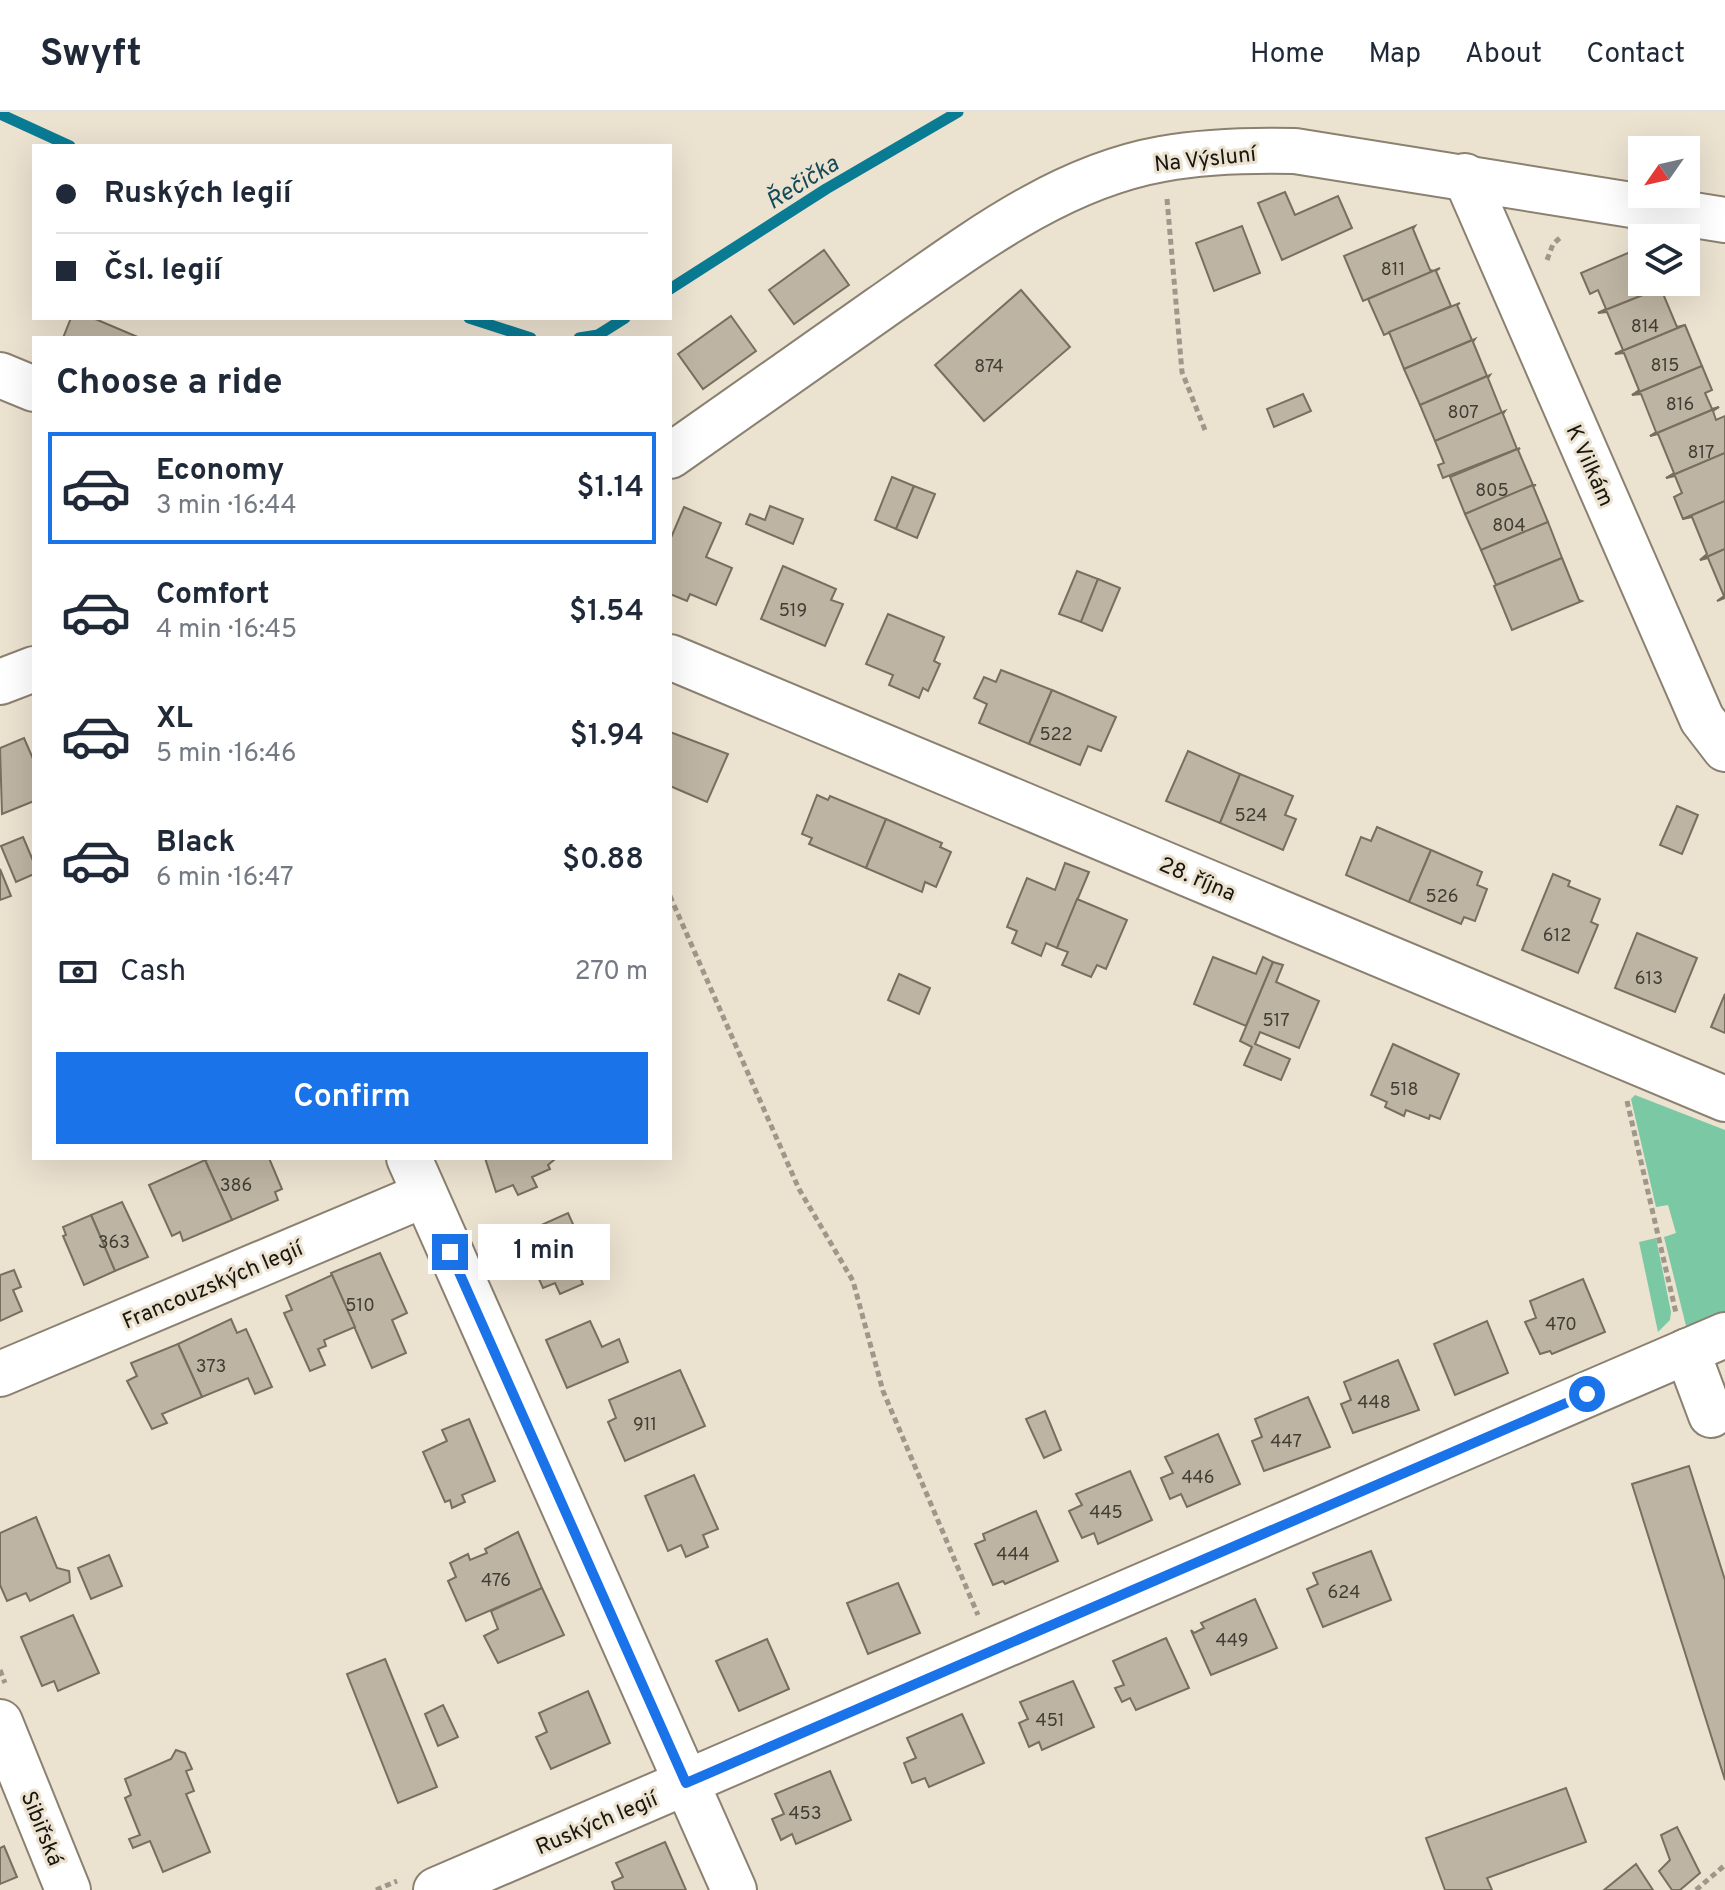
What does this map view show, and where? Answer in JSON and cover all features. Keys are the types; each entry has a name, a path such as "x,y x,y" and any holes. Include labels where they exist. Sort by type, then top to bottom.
{"street":[{"name":"Na Výsluní","path":"672,455 971,245 1036,205 1096,179 1163,170 1238,150 1295,151 1725,220"},
{"name":"K Vilkám","path":"1465,176 1702,719 1725,749"},
{"path":"0,375 32,388"},
{"name":"28. října","path":"672,658 1725,1099"},
{"path":"0,682 32,670"},
{"path":"416,1176 734,1890"},
{"name":"Francouzských legií","path":"0,1374 416,1176"},
{"path":"1697,1338 1711,1415"},
{"name":"Ruských legií","path":"436,1890 686,1783 988,1639 1697,1338"},
{"name":"Sibiřská","path":"0,1722 68,1890"}],"path":[{"path":"1163,170 1179,359 1193,405 1205,430"},
{"path":"672,901 799,1189 853,1281 883,1391 988,1639"},
{"path":"1626,1098 1697,1338"},
{"path":"1696,1890 1725,1865"}],"green space":[{"path":"1635,1095 1725,1130 1725,1321 1689,1338 1664,1237 1676,1233 1668,1205 1656,1207 1631,1099"},
{"path":"1656,1238 1671,1312 1670,1320 1658,1332 1639,1242"}],"building":[{"path":"1285,192 1295,215 1338,196 1352,228 1282,260 1258,203"},
{"path":"1242,226 1260,273 1214,291 1196,243"},
{"path":"1415,226 1413,229 1430,270 1434,271 1363,301 1344,256"},
{"path":"824,250 849,285 794,324 769,290"},
{"path":"1628,253 1628,296 1640,296 1598,313 1606,309 1598,290 1590,294 1581,273"},
{"path":"1440,268 1436,271 1451,306 1384,335 1368,299"},
{"path":"1021,290 1070,347 984,421 935,365"},
{"path":"1640,296 1664,296 1677,327 1685,325 1615,354 1623,350 1607,312 1598,313"},
{"path":"1460,303 1457,305 1472,340 1404,369 1389,332"},
{"path":"731,316 756,351 703,389 678,354"},
{"path":"70,320 98,320 135,336 64,336"},
{"path":"1685,325 1702,366 1632,395 1639,390 1624,353 1615,354"},
{"path":"1475,339 1473,342 1487,376 1420,405 1404,369"},
{"path":"1702,366 1712,390 1705,393 1712,409 1719,407 1650,436 1656,432 1641,394 1632,395"},
{"path":"1490,375 1488,378 1502,413 1435,441 1420,405"},
{"path":"1303,394 1311,411 1274,427 1267,409"},
{"path":"1719,407 1713,411 1716,420 1725,416 1725,453 1666,478 1674,473 1658,434 1650,436"},
{"path":"1505,411 1503,414 1517,449 1443,478 1438,465 1444,463 1435,441"},
{"path":"1520,448 1518,450 1533,485 1465,514 1450,477"},
{"path":"1725,453 1725,501 1683,519 1674,497 1682,493 1675,476 1666,478"},
{"path":"892,477 914,486 896,529 875,520"},
{"path":"1533,485 1536,485 1533,486 1548,522 1481,550 1465,514"},
{"path":"914,486 935,494 917,538 896,529"},
{"path":"1725,501 1725,549 1700,560 1707,554 1692,517 1683,519"},
{"path":"770,506 803,519 793,544 746,524 750,514 765,520"},
{"path":"684,507 721,523 706,557 732,568 716,605 690,594 687,601 672,595 672,535"},
{"path":"1548,522 1562,558 1496,585 1481,550"},
{"path":"1725,549 1725,598 1717,601 1724,596 1708,558 1700,560"},
{"path":"1562,558 1582,601 1512,630 1494,586"},
{"path":"783,566 836,589 831,600 843,604 825,646 761,619"},
{"path":"1077,571 1098,579 1081,622 1059,614"},
{"path":"1098,579 1120,588 1102,631 1081,622"},
{"path":"888,614 944,637 934,661 940,664 928,691 923,688 919,698 889,685 893,675 866,664"},
{"path":"1001,670 1052,690 1029,744 979,723 987,704 974,698 984,677 996,682"},
{"path":"1052,690 1116,717 1101,751 1088,746 1080,765 1029,744"},
{"path":"672,733 728,754 707,802 672,787"},
{"path":"24,738 32,756 32,802 2,814 0,748"},
{"path":"1188,751 1240,774 1220,823 1166,801"},
{"path":"1240,774 1293,796 1285,815 1296,819 1283,850 1220,823"},
{"path":"817,795 828,800 830,796 886,819 866,868 809,844 812,838 802,834"},
{"path":"1677,806 1698,815 1682,854 1660,845"},
{"path":"886,819 942,843 940,847 951,852 936,887 925,882 922,892 866,868"},
{"path":"1377,827 1431,850 1409,902 1346,875 1361,837 1371,841"},
{"path":"23,837 32,858 32,875 16,882 1,846"},
{"path":"1431,850 1482,872 1477,885 1487,889 1475,921 1464,917 1461,924 1409,902"},
{"path":"1065,863 1089,872 1057,948 1046,943 1041,956 1012,943 1017,931 1007,927 1027,878 1055,890"},
{"path":"0,869 11,896 0,900"},
{"path":"1553,874 1570,881 1568,886 1600,899 1591,922 1598,925 1578,973 1522,950"},
{"path":"1077,899 1127,920 1106,969 1097,965 1091,977 1062,965 1068,952 1057,948"},
{"path":"1637,933 1697,958 1675,1012 1615,988"},
{"path":"1213,957 1256,974 1263,957 1273,962 1246,1026 1194,1004"},
{"path":"1273,962 1283,965 1276,982 1319,1001 1299,1048 1260,1032 1255,1044 1290,1059 1281,1080 1244,1065 1252,1047 1240,1041"},
{"path":"899,974 930,988 919,1014 888,1000"},
{"path":"1725,994 1725,1033 1711,1027"},
{"path":"1393,1044 1459,1074 1440,1119 1430,1115 1429,1119 1406,1110 1404,1116 1385,1107 1387,1102 1371,1095"},
{"path":"205,1160 270,1160 282,1189 275,1192 278,1200 232,1220"},
{"path":"205,1160 232,1220 183,1241 180,1232 172,1236 149,1185"},
{"path":"486,1160 554,1160 548,1165 550,1169 532,1177 537,1187 518,1195 513,1185 496,1192"},
{"path":"122,1202 148,1257 115,1271 91,1215"},
{"path":"568,1213 592,1267 578,1273 583,1284 560,1294 555,1283 543,1288 519,1235"},
{"path":"91,1215 115,1271 84,1285 63,1236 66,1235 63,1227"},
{"path":"380,1253 407,1313 392,1320 406,1353 372,1368 331,1273"},
{"path":"14,1270 21,1287 13,1290 22,1311 0,1321 0,1275"},
{"path":"332,1275 355,1327 324,1340 326,1346 318,1349 325,1365 310,1371 284,1313 292,1310 286,1296"},
{"path":"1583,1279 1605,1332 1552,1354 1550,1351 1540,1354 1525,1322 1536,1318 1530,1301"},
{"path":"231,1319 237,1333 246,1329 272,1387 255,1394 248,1378 202,1397 178,1344"},
{"path":"590,1321 602,1347 619,1339 628,1362 567,1388 546,1340"},
{"path":"1487,1321 1508,1373 1455,1395 1434,1344"},
{"path":"178,1344 202,1397 162,1414 167,1423 152,1429 127,1381 137,1376 131,1363"},
{"path":"1398,1360 1419,1410 1353,1433 1341,1404 1351,1400 1344,1382"},
{"path":"680,1370 705,1426 625,1461 608,1422 616,1418 609,1400"},
{"path":"1308,1397 1330,1447 1264,1471 1252,1441 1262,1437 1255,1419"},
{"path":"1045,1411 1061,1450 1044,1458 1026,1419"},
{"path":"469,1419 495,1481 462,1495 465,1502 452,1508 450,1500 445,1502 423,1452 447,1441 442,1430"},
{"path":"1218,1434 1240,1484 1187,1507 1181,1494 1170,1499 1161,1478 1173,1473 1165,1457"},
{"path":"1689,1466 1725,1580 1725,1780 1632,1484"},
{"path":"1130,1471 1152,1520 1098,1544 1094,1533 1082,1538 1069,1511 1082,1505 1076,1494"},
{"path":"694,1475 718,1529 703,1535 708,1547 686,1557 681,1545 668,1551 645,1496"},
{"path":"1036,1511 1058,1561 1005,1584 1003,1581 993,1585 975,1544 985,1540 983,1534"},
{"path":"36,1517 57,1568 69,1571 70,1582 30,1601 26,1593 7,1601 0,1585 0,1533"},
{"path":"518,1532 542,1588 466,1621 448,1581 456,1577 450,1563 468,1554 470,1560 487,1553 485,1549"},
{"path":"1371,1551 1391,1600 1323,1627 1307,1589 1318,1584 1313,1573"},
{"path":"109,1555 122,1586 91,1599 78,1568"},
{"path":"898,1583 920,1633 868,1654 847,1603"},
{"path":"542,1588 564,1635 498,1663 484,1636 498,1629 491,1611"},
{"path":"1255,1599 1277,1648 1211,1675 1191,1630 1194,1633 1204,1628 1201,1623"},
{"path":"73,1615 99,1673 58,1691 54,1681 42,1686 21,1637"},
{"path":"1166,1638 1189,1688 1136,1710 1130,1698 1122,1702 1115,1688 1124,1685 1113,1661"},
{"path":"767,1639 789,1689 739,1711 716,1661"},
{"path":"385,1659 437,1787 398,1803 347,1674"},
{"path":"1073,1681 1094,1727 1042,1750 1039,1742 1029,1747 1019,1723 1028,1719 1020,1702"},
{"path":"588,1691 610,1743 551,1769 536,1737 547,1732 539,1713"},
{"path":"443,1705 458,1737 438,1746 425,1714"},
{"path":"962,1714 984,1763 929,1787 925,1778 912,1783 904,1763 916,1758 907,1738"},
{"path":"176,1750 185,1753 192,1769 186,1771 194,1791 186,1794 210,1852 163,1872 150,1841 133,1848 129,1839 140,1835 125,1798 131,1795 125,1779 171,1759"},
{"path":"830,1771 851,1820 796,1844 792,1834 781,1840 772,1819 784,1814 775,1794"},
{"path":"1566,1788 1586,1842 1487,1878 1492,1890 1445,1890 1426,1838"},
{"path":"1677,1827 1700,1873 1680,1890 1672,1890 1659,1871 1670,1860 1661,1835"},
{"path":"665,1842 686,1890 615,1890 612,1882 623,1877 616,1863"},
{"path":"4,1846 17,1877 0,1884 0,1848"},
{"path":"1636,1864 1653,1890 1604,1890"}],"waterway":[{"name":"Řečička","path":"672,288 826,189 958,112"},
{"name":"Řečička","path":"0,114 66,144"},
{"name":"Řečička","path":"475,320 525,336"},
{"name":"Řečička","path":"592,336 622,320"}],"route":[{"path":"450,1252 686,1783 1587,1394"}]}
